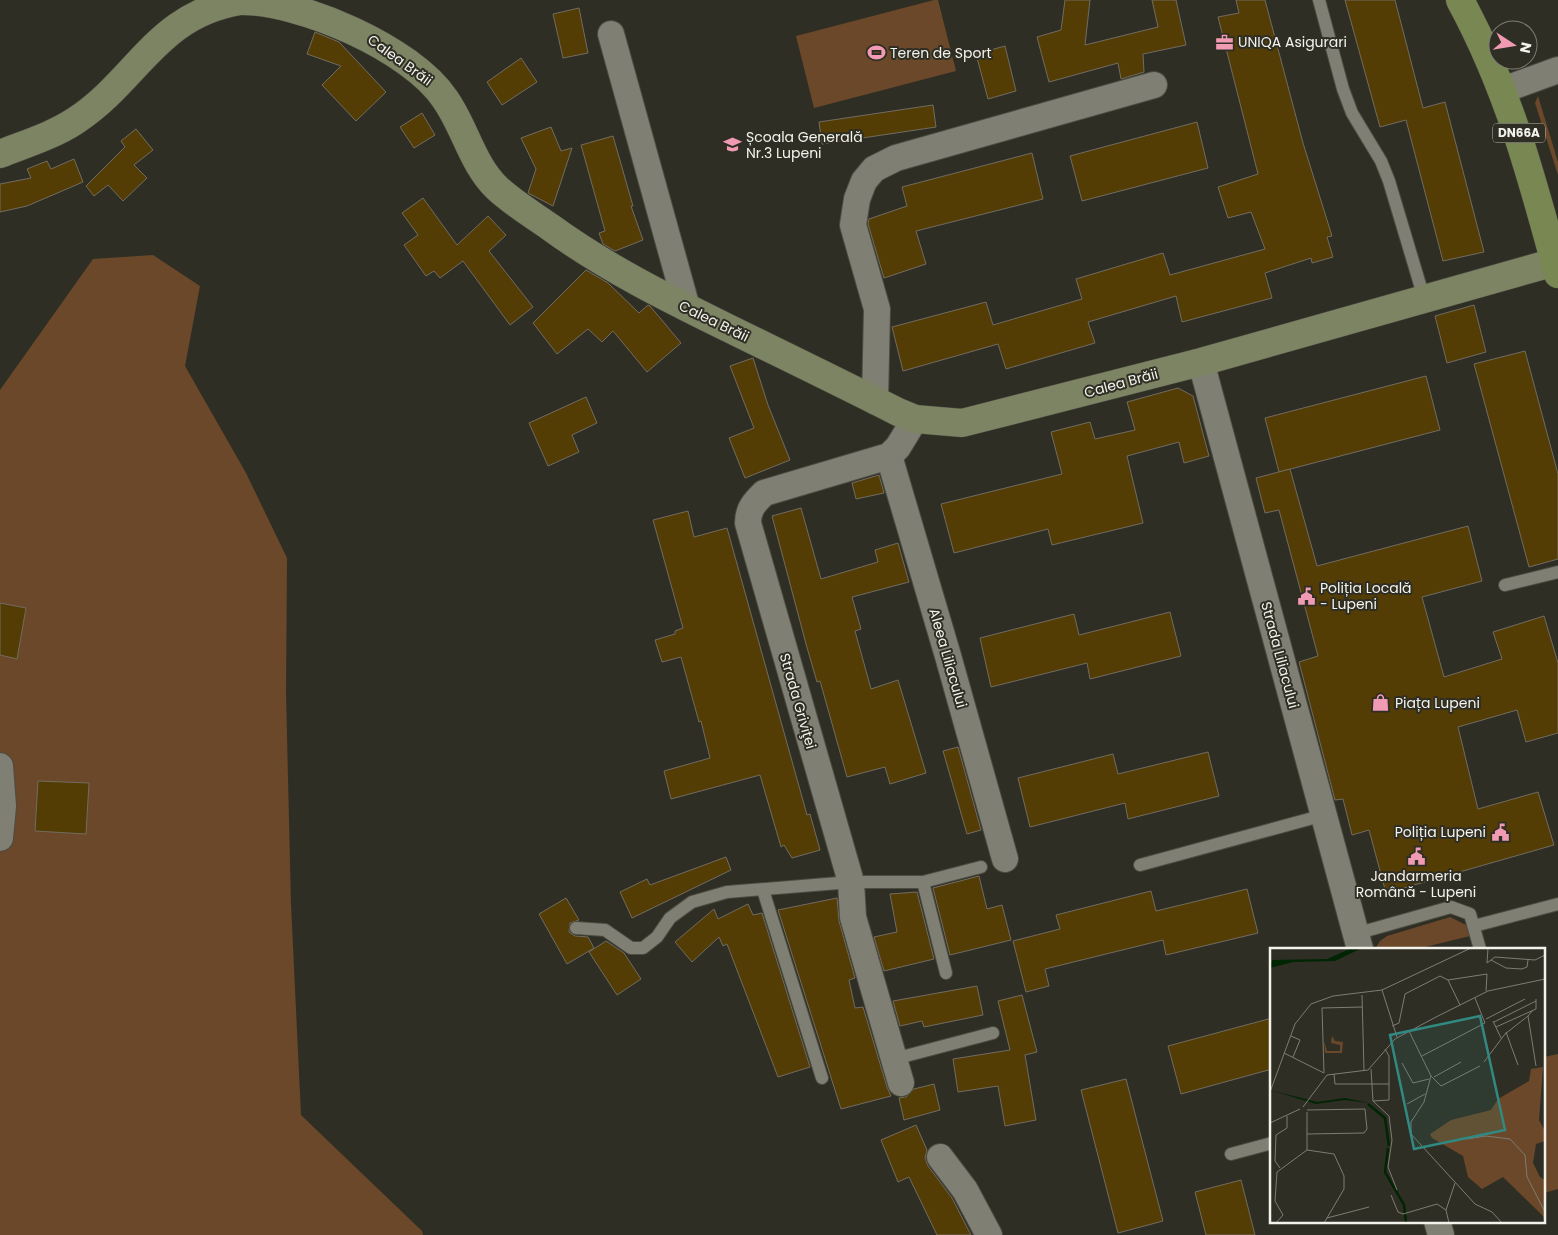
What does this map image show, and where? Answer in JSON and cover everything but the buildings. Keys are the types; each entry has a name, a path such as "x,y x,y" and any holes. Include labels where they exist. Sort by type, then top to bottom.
{"main road":[{"name":"Calea Brăii","path":"0,154 54,133 76,120 118,83 163,36 186,19 212,8 242,1 268,0 296,5 349,25 409,64 433,83 444,96 483,172 498,189 590,256 687,308 915,419 962,423 1201,362 1424,298 1556,268"},
{"name":"DN66A","path":"1460,0 1488,54 1522,143 1556,268"}],"street":[{"path":"611,34 687,308"},
{"path":"1503,90 1558,70"},
{"path":"875,400 877,309 853,224 857,199 864,181 874,169 896,158 1154,85"},
{"name":"Strada Liliacului","path":"1201,362 1358,941"},
{"path":"889,456 898,447 915,419"},
{"name":"Aleea Liliacului","path":"889,456 948,656 993,863"},
{"name":"Strada Griviţei","path":"889,456 764,493 753,503 748,512 751,540 851,882 853,917 900,1083"},
{"path":"0,766 3,806 0,838"},
{"path":"940,1157 965,1190 988,1235"},
{"path":"1437,1222 1441,1235"}],"lane":[{"path":"1319,0 1343,89 1352,113 1381,160 1390,181 1424,298"},
{"path":"1505,585 1558,572"},
{"path":"1140,865 1324,815"},
{"path":"576,928 605,930 636,949 644,948 657,937 670,918 692,902 727,892 851,882 923,882 993,863"},
{"path":"923,882 946,973"},
{"path":"763,890 822,1078"},
{"path":"1474,926 1558,904"},
{"path":"1358,941 1451,908 1470,914 1480,948"},
{"path":"894,1058 992,1033"},
{"path":"1231,1154 1270,1144"}],"shaded area":[{"name":"Teren de Sport","path":"938,0 956,71 814,108 796,36"},
{"path":"1538,96 1558,162 1558,175 1535,103"},
{"path":"153,255 200,286 185,366 246,473 287,558 286,693 291,904 301,1115 422,1231 423,1235 0,1235 0,390 93,259"},
{"path":"1450,917 1466,925 1470,936 1421,948 1376,948 1380,941 1387,936"},
{"path":"1558,1054 1558,1189 1546,1192 1546,1159 1546,1057"}],"place":[{"name":"UNIQA Asigurari","path":"1224,42"},
{"name":"Teren de Sport","path":"876,53"},
{"name":"Școala Generală Nr.3 Lupeni","path":"732,145"},
{"name":"Poliția Locală - Lupeni","path":"1306,596"},
{"name":"Piața Lupeni","path":"1381,703"},
{"name":"Poliția Lupeni","path":"1500,832"},
{"name":"Jandarmeria Română - Lupeni","path":"1416,856"}]}
